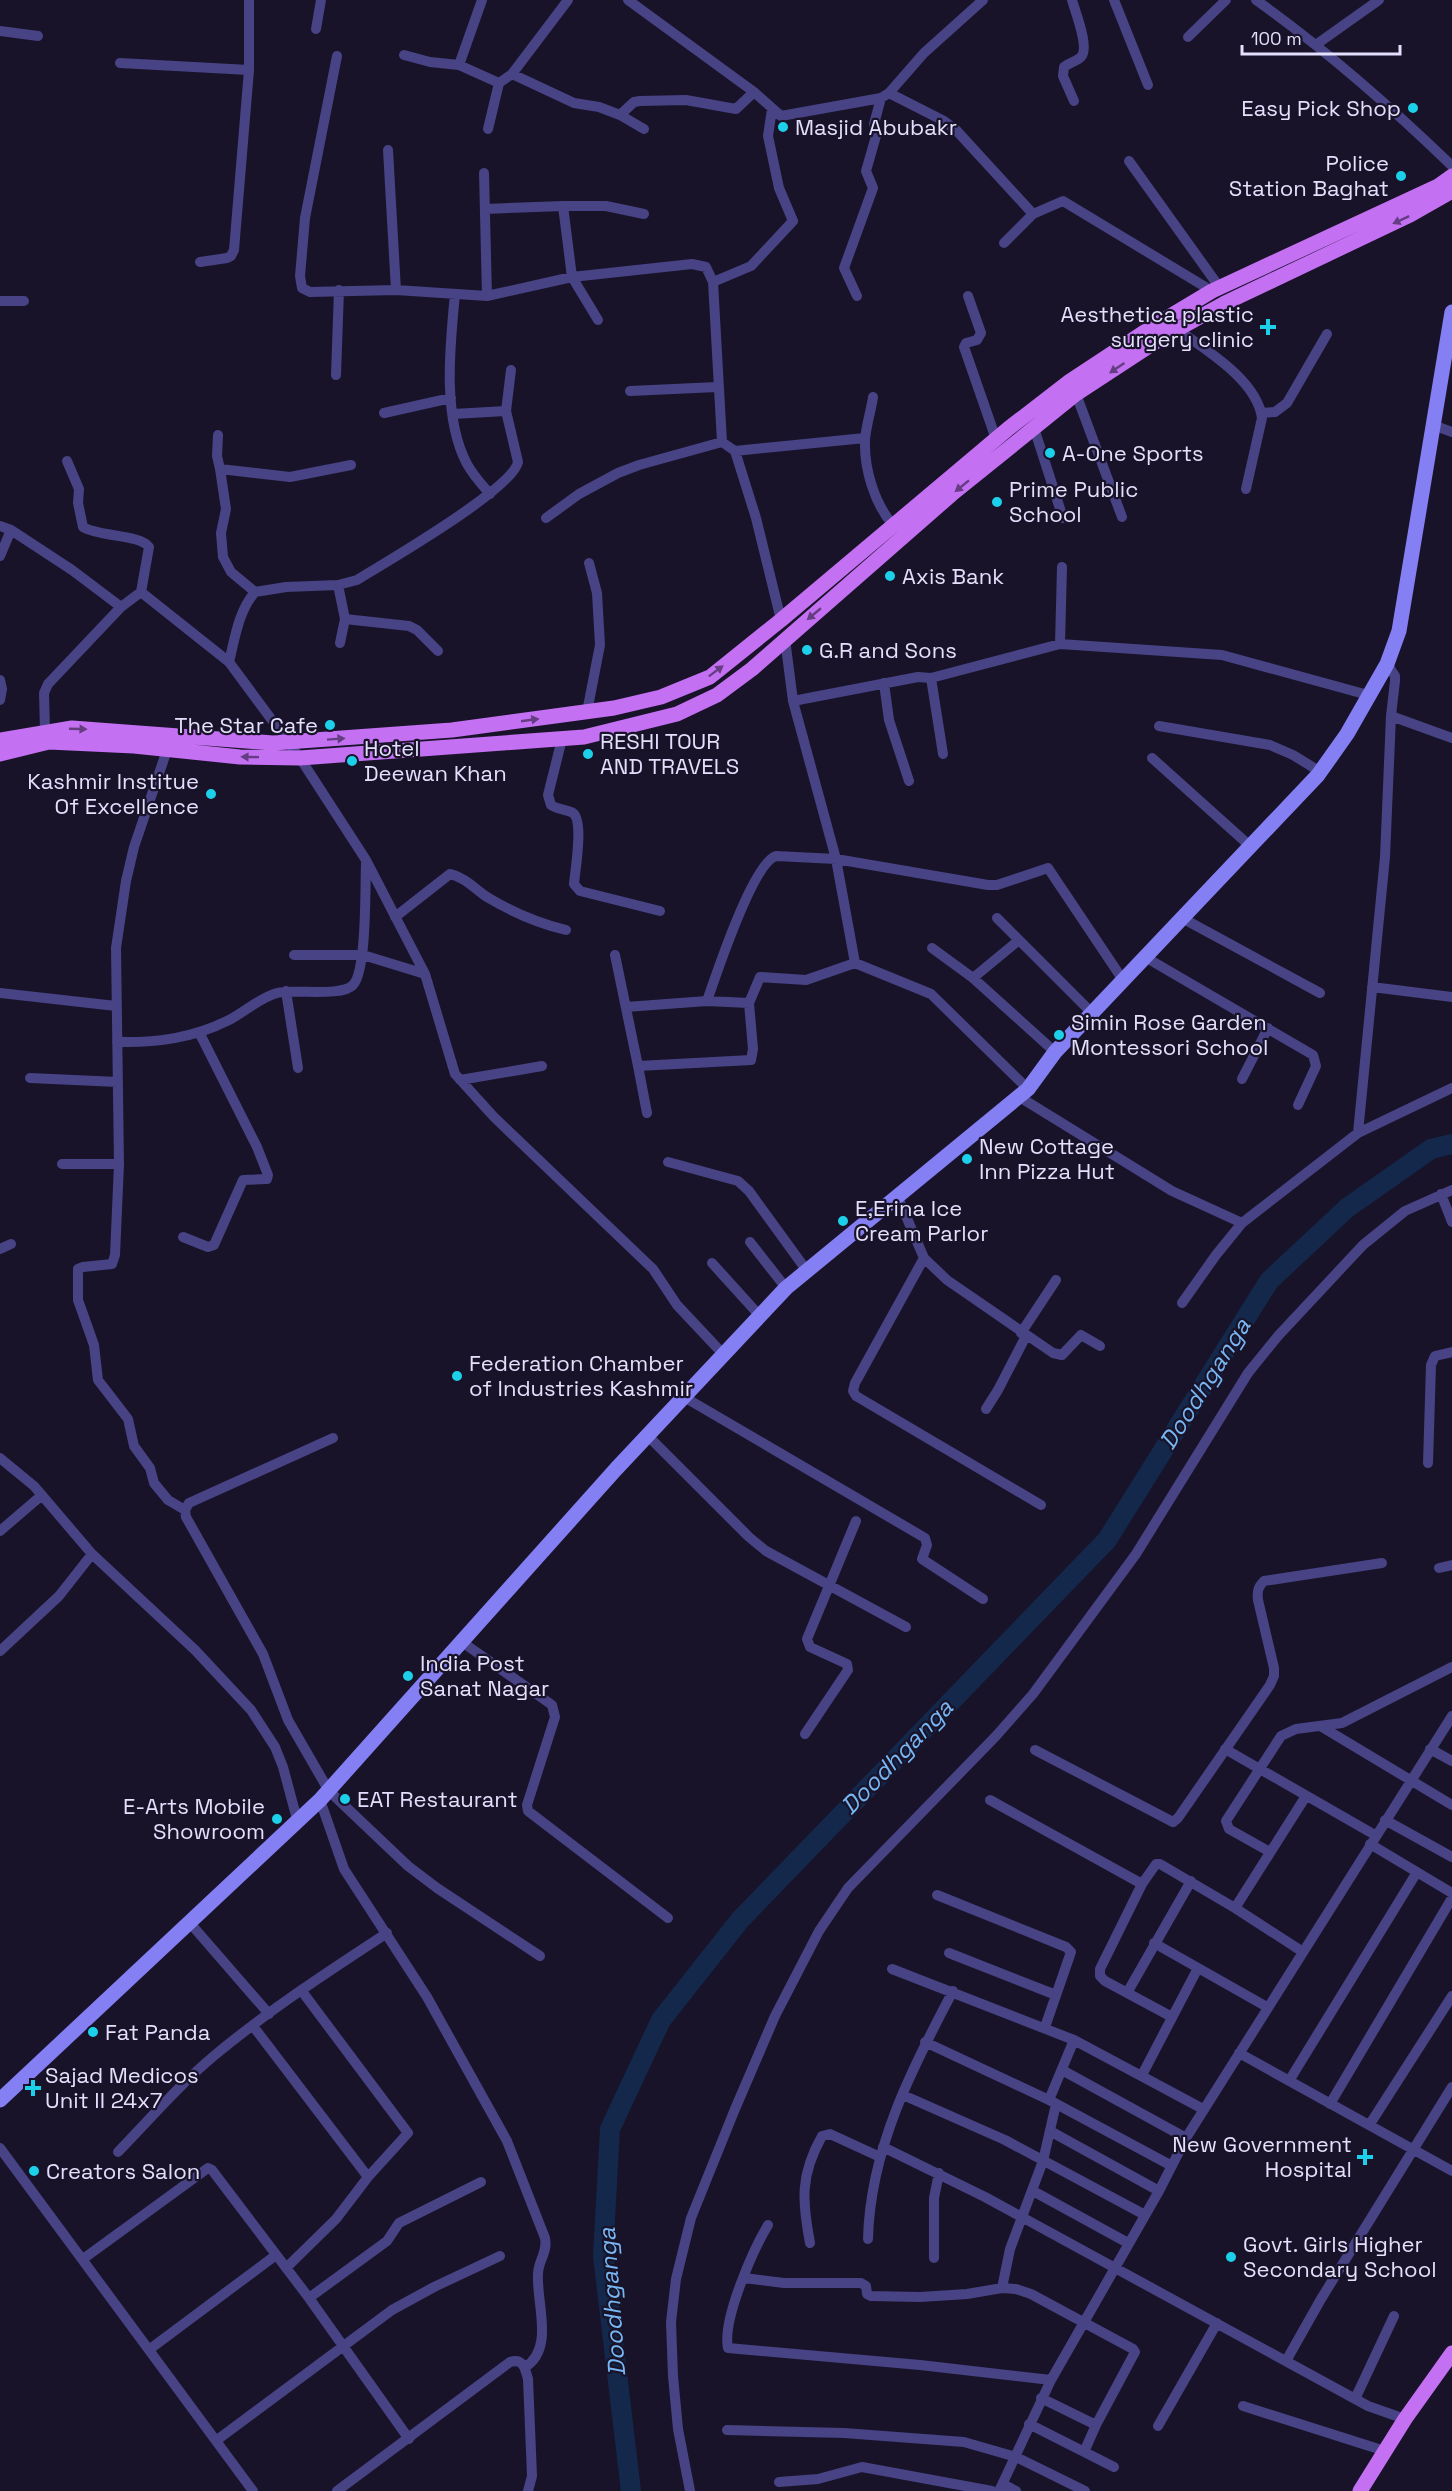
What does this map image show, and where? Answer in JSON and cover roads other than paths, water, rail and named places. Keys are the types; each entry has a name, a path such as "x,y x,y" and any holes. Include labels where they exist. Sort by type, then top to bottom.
{"main road":[{"path":"0,740 72,728 273,743 452,730 614,708 661,697 710,677 996,439 1070,381 1152,327 1216,289 1421,194 1452,176"},
{"path":"0,754 49,742 86,743 240,757 300,758 584,737 677,714 717,695 752,669 952,494 1076,394 1178,329 1225,303 1450,195"},
{"path":"0,2100 325,1795 648,1436 786,1288 1023,1092 1056,1052 1319,771 1347,734 1388,664 1399,631 1451,322"},
{"path":"1360,2491 1452,2353"}],"street":[{"path":"200,262 227,258 233,254 249,70 249,0"},
{"path":"316,29 321,0"},
{"path":"459,65 482,0"},
{"path":"488,129 499,83 512,74 568,0"},
{"path":"628,0 754,92 777,114 786,117 885,96 944,122 956,130 1033,214"},
{"path":"857,296 844,268 873,188 866,171 876,136 874,124 885,96 924,53 983,0"},
{"path":"1072,0 1084,41 1084,50 1080,58 1064,67 1063,76 1074,101"},
{"path":"1114,0 1148,85"},
{"path":"1188,37 1226,0"},
{"path":"1256,0 1317,44 1386,103 1452,166"},
{"path":"1317,44 1379,0"},
{"path":"0,31 38,36"},
{"path":"404,55 430,62 459,65 499,83"},
{"path":"337,56 305,218 300,283 302,288 310,292 396,290 487,296 572,277 692,264 706,267 713,282 717,387 722,442"},
{"path":"120,63 249,70"},
{"path":"512,74 574,103 599,107 620,115 644,129"},
{"path":"620,115 634,102 640,101 686,100 736,109 754,92"},
{"path":"713,282 751,266 793,221 779,188 768,136 772,109"},
{"path":"388,150 396,290"},
{"path":"1129,160 1216,289"},
{"path":"484,173 487,296"},
{"path":"1004,243 1033,214 1054,203 1065,202 1216,289"},
{"path":"563,206 572,277 598,320"},
{"path":"485,209 606,206 644,214"},
{"path":"336,375 339,290"},
{"path":"455,294 451,337 451,398 455,434 464,458 490,494"},
{"path":"968,296 981,333 977,340 966,343 964,347 996,439"},
{"path":"0,302 24,301"},
{"path":"1178,329 1232,371 1253,394 1261,413 1246,489"},
{"path":"1261,413 1275,412 1287,403 1327,334"},
{"path":"229,662 241,614 247,601 255,592 286,587 338,585 357,580 490,494 513,472 518,462 506,411 511,370"},
{"path":"630,391 717,387"},
{"path":"1076,394 1122,517"},
{"path":"873,397 865,438 869,474 876,496 893,525"},
{"path":"384,413 451,398"},
{"path":"453,414 506,411"},
{"path":"1433,425 1452,432"},
{"path":"1034,428 1063,518"},
{"path":"218,435 217,456 226,509 220,533 223,557 231,572 255,592"},
{"path":"735,451 865,438"},
{"path":"722,442 735,451 756,518 781,620"},
{"path":"546,518 579,494 618,473 722,442"},
{"path":"45,731 45,693 48,684 121,607 141,592 149,547 141,542 83,527 78,502 79,489 67,461"},
{"path":"220,469 290,477 351,465"},
{"path":"0,555 5,528 72,570 121,607"},
{"path":"587,712 600,645 597,593 589,563"},
{"path":"1060,644 1062,567"},
{"path":"338,585 345,619 340,643"},
{"path":"141,592 229,662 300,758 366,860 425,974 449,1060 460,1080 494,1117 644,1261 677,1305 723,1354"},
{"path":"345,619 409,626 417,630 438,651"},
{"path":"784,639 794,701 836,859 855,963"},
{"path":"794,701 918,677 931,678 1060,644 1222,655 1368,695"},
{"path":"1358,1133 1384,857 1395,676 1388,664"},
{"path":"931,678 943,754"},
{"path":"0,680 2,689 0,700"},
{"path":"884,683 889,720 909,781"},
{"path":"1391,716 1452,738"},
{"path":"1159,726 1270,745 1319,771"},
{"path":"562,739 548,795 551,805 573,813 578,821 578,855 574,884 576,888 579,891 660,911"},
{"path":"167,750 134,847 126,881 116,948 119,1164 115,1259 112,1264 83,1266 78,1269 78,1300 94,1345 98,1380 128,1419 134,1446 150,1468 153,1483 168,1500 185,1510"},
{"path":"1152,758 1250,846"},
{"path":"708,1001 729,939 760,872 770,858 785,856 836,859 988,885 997,885 1048,868 1123,980"},
{"path":"117,1042 165,1042 199,1032 227,1021 263,999 286,991 347,990 357,979 363,955 366,860"},
{"path":"395,916 450,874 460,877 488,898 536,923 566,930"},
{"path":"998,918 1092,1013"},
{"path":"1182,918 1320,993"},
{"path":"974,978 1019,940"},
{"path":"932,948 974,978 1056,1052"},
{"path":"294,955 363,955 425,974"},
{"path":"615,955 647,1113"},
{"path":"1145,957 1305,1049 1315,1058 1316,1066 1298,1105"},
{"path":"638,1066 748,1061 752,1057 753,1049 748,1003 760,977 806,980 855,963 931,994 1023,1092 1172,1191 1242,1223"},
{"path":"1372,987 1452,997"},
{"path":"286,991 298,1068"},
{"path":"0,993 116,1006"},
{"path":"626,1006 708,1001 748,1003"},
{"path":"1242,1080 1268,1028"},
{"path":"183,1238 208,1247 214,1245 243,1180 267,1179 268,1175 257,1147 199,1032"},
{"path":"460,1080 542,1066"},
{"path":"30,1078 118,1082"},
{"path":"1182,1303 1242,1223 1358,1133 1452,1088"},
{"path":"668,1162 738,1181 749,1191 807,1271"},
{"path":"62,1164 119,1164"},
{"path":"690,2491 678,2429 673,2376 671,2322 676,2279 691,2218 735,2109 775,2016 819,1931 848,1888 996,1736 1033,1694 1136,1554 1248,1373 1278,1336 1364,1245 1405,1211 1446,1192 1452,1222"},
{"path":"897,1196 924,1258 947,1280 1024,1335 1058,1355 1062,1355 1081,1335 1100,1346"},
{"path":"750,1242 786,1288"},
{"path":"0,1249 11,1244"},
{"path":"924,1258 855,1383 853,1391 856,1396 1041,1505"},
{"path":"712,1263 759,1315"},
{"path":"986,1409 998,1390 1024,1335 1056,1280"},
{"path":"1428,1463 1431,1365 1435,1356 1452,1352"},
{"path":"684,1397 925,1538 927,1545 922,1559 983,1599"},
{"path":"648,1436 749,1537 766,1551 830,1588 906,1627"},
{"path":"333,1438 189,1503 185,1510 186,1517 263,1654 288,1720 325,1795 344,1869 427,1997 507,2141 546,2245 538,2272 541,2312 540,2348 537,2356 525,2367"},
{"path":"2,1463 42,1495 92,1554 195,1650 251,1710 263,1727 283,1767 298,1822"},
{"path":"0,1531 42,1495"},
{"path":"806,1734 848,1670 847,1664 810,1647 807,1643 856,1521"},
{"path":"0,1651 59,1596 92,1554"},
{"path":"1035,1750 1173,1821 1178,1818 1274,1676 1258,1600 1257,1591 1260,1585 1264,1581 1382,1563"},
{"path":"1439,1568 1452,1564"},
{"path":"462,1642 552,1705 555,1710 555,1717 527,1805 528,1811 668,1918"},
{"path":"1270,1852 1226,1826 1226,1821 1281,1736 1296,1729 1342,1723 1452,1667"},
{"path":"1016,2491 1001,2487 1041,2398 1082,2321 1159,2191 1203,2109 1384,1820 1452,1717"},
{"path":"1322,1727 1452,1805"},
{"path":"1225,1749 1306,1796 1417,1872 1452,1893"},
{"path":"1430,1749 1452,1761"},
{"path":"325,1795 437,1888 540,1956"},
{"path":"1235,1908 1306,1796"},
{"path":"990,1800 1143,1884"},
{"path":"1384,1820 1452,1857"},
{"path":"1172,2017 1105,1981 1100,1976 1100,1969 1143,1884 1152,1868 1160,1864 1235,1908 1303,1952"},
{"path":"1289,2082 1417,1872"},
{"path":"1127,1993 1191,1881"},
{"path":"937,1895 1066,1947 1071,1952 1045,2027"},
{"path":"1330,2104 1452,1898"},
{"path":"190,1923 269,2014"},
{"path":"118,2152 190,2077 269,2014 387,1933"},
{"path":"1154,1943 1267,2007"},
{"path":"949,1953 1056,1995"},
{"path":"892,1968 1074,2040 1203,2109"},
{"path":"1142,2075 1198,1968"},
{"path":"286,2268 336,2219 368,2177 408,2133 302,1990"},
{"path":"868,2240 872,2188 881,2152 926,2042 953,1991"},
{"path":"1370,2124 1452,1996"},
{"path":"253,2026 368,2177"},
{"path":"1002,2288 1010,2249 1043,2161 1050,2131 1053,2102 1074,2040"},
{"path":"926,2042 1053,2102 1172,2166"},
{"path":"1239,2053 1452,2171"},
{"path":"1062,2070 1186,2138"},
{"path":"1286,2361 1414,2150 1449,2101 1452,2087"},
{"path":"903,2095 1005,2140 1144,2215"},
{"path":"1050,2131 1159,2191"},
{"path":"810,2243 803,2196 807,2173 822,2136 830,2134 939,2173 1355,2399 1406,2419"},
{"path":"0,2148 253,2491"},
{"path":"83,2259 208,2168 212,2170 309,2298 409,2439"},
{"path":"934,2258 934,2198 939,2173"},
{"path":"309,2298 387,2241 399,2223 481,2182"},
{"path":"1033,2191 1128,2243"},
{"path":"768,2225 744,2278 729,2330 727,2346 732,2350 920,2365 1051,2380"},
{"path":"150,2349 276,2254"},
{"path":"217,2440 342,2346 412,2298 500,2256"},
{"path":"744,2278 784,2283 861,2283 866,2286 867,2294 871,2296 955,2295 1002,2288 1016,2289 1031,2294 1135,2352 1084,2452"},
{"path":"1355,2399 1394,2316"},
{"path":"1158,2426 1216,2323"},
{"path":"337,2491 510,2362 521,2362 528,2379 532,2476 528,2491"},
{"path":"1041,2398 1096,2425"},
{"path":"1243,2406 1385,2451"},
{"path":"1029,2424 1114,2467"},
{"path":"727,2430 834,2433 964,2442 1016,2457 1085,2491"},
{"path":"779,2482 809,2481 862,2467 992,2491"}],"waterway":[{"name":"Doodhganga","path":"631,2491 603,2256 610,2129 661,2020 740,1920 1107,1540 1269,1281 1347,1208 1431,1149 1452,1144"}],"place":[{"name":"Easy Pick Shop","path":"1413,108"},
{"name":"Masjid Abubakr","path":"783,127"},
{"name":"Police Station Baghat","path":"1401,176"},
{"name":"Aesthetica plastic surgery clinic","path":"1268,327"},
{"name":"A-One Sports","path":"1050,453"},
{"name":"Prime Public School","path":"997,502"},
{"name":"Axis Bank","path":"890,576"},
{"name":"G.R and Sons","path":"807,650"},
{"name":"The Star Cafe","path":"330,725"},
{"name":"RESHI TOUR AND TRAVELS","path":"588,754"},
{"name":"Hotel Deewan Khan","path":"352,761"},
{"name":"Kashmir Institue Of Excellence","path":"211,794"},
{"name":"Simin Rose Garden Montessori School","path":"1059,1035"},
{"name":"New Cottage Inn Pizza Hut","path":"967,1159"},
{"name":"E,Erina Ice Cream Parlor","path":"843,1221"},
{"name":"Federation Chamber of Industries Kashmir","path":"457,1376"},
{"name":"India Post Sanat Nagar","path":"408,1676"},
{"name":"EAT Restaurant","path":"345,1799"},
{"name":"E-Arts Mobile Showroom","path":"277,1819"},
{"name":"Fat Panda","path":"93,2032"},
{"name":"Sajad Medicos Unit II 24x7","path":"33,2088"},
{"name":"New Government Hospital","path":"1365,2157"},
{"name":"Creators Salon","path":"34,2171"},
{"name":"Govt. Girls Higher Secondary School","path":"1231,2257"}]}
